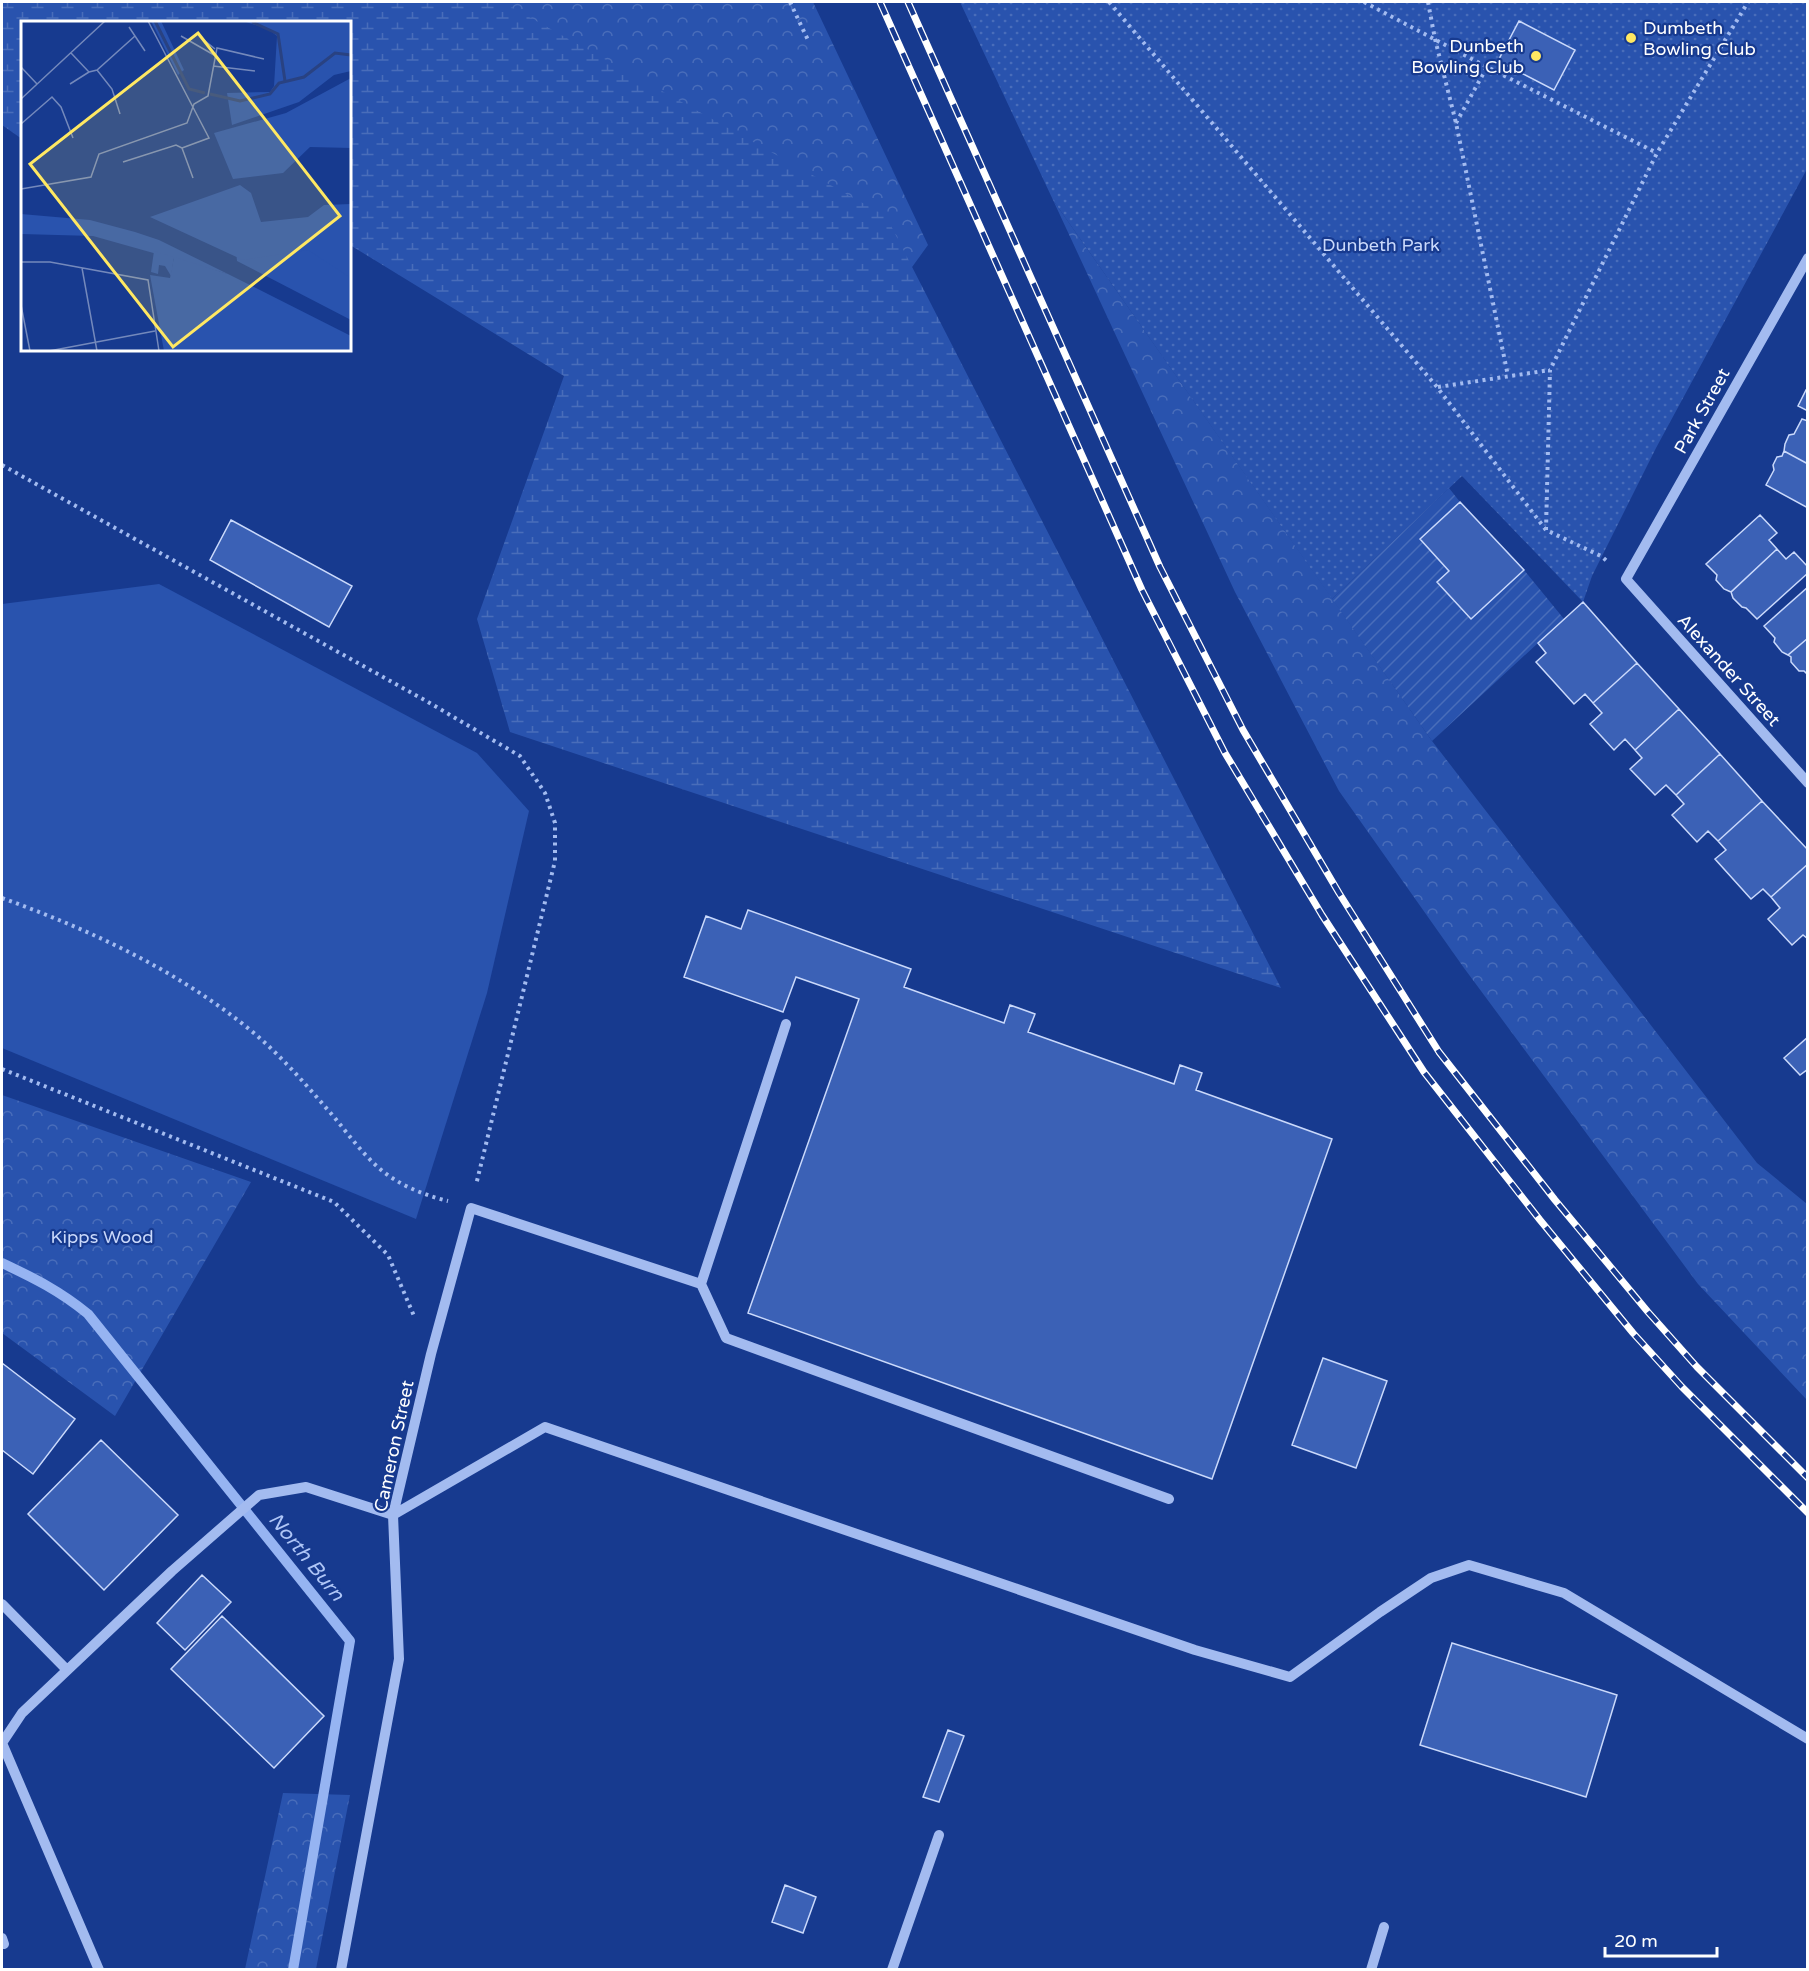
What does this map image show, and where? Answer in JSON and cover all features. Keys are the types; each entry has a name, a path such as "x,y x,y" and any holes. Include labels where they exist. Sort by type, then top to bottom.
{"street":[{"name":"Park Street","path":"1626,579 1808,258"},
{"name":"Alexander Street","path":"1626,579 1808,783"},
{"path":"786,1024 701,1284 726,1338 1169,1499"},
{"path":"471,1208 701,1284"},
{"name":"Cameron Street","path":"341,1970 399,1659 393,1515 431,1354 471,1208"},
{"path":"99,1970 2,1743 22,1713 259,1495 306,1487 393,1515 545,1427 1195,1650 1290,1677 1431,1578 1469,1565 1563,1593 1808,1739"},
{"path":"2,1604 67,1670"},
{"path":"892,1970 939,1835"},
{"path":"1371,1970 1384,1927"}],"path":[{"path":"790,2 808,40"},
{"path":"1108,2 1437,387 1546,530 1602,556 1626,579"},
{"path":"1365,2 1657,153"},
{"path":"1428,2 1456,123 1508,376"},
{"path":"1546,530 1550,370 1657,153 1748,2"},
{"path":"1456,123 1487,67"},
{"path":"1437,387 1550,370"},
{"path":"2,465 428,702 520,756 545,793 555,823 555,861 471,1208 437,1198 397,1181 366,1156 298,1076 250,1030 203,994 143,958 61,920 2,898"},
{"path":"2,1069 334,1202 388,1255 431,1354"}],"green space":[{"path":"2,2 502,2 886,216 1281,988 510,732 477,619 564,376 351,246 351,21 21,21 21,138 2,125"},
{"path":"424,2 813,2 928,245 881,310 351,53"},
{"name":"Dunbeth Park","path":"960,2 1807,2 1807,169 1656,448 1592,576 1583,602 1462,476 1332,599 1053,200"},
{"path":"1053,200 1432,741 1757,1163 1807,1204 1807,1400 1698,1284 1464,968 1339,791 1235,592"},
{"path":"1449,488 1460,502 1420,539 1449,571 1437,583 1471,619 1524,570 1564,619 1432,741 1332,599"},
{"path":"159,584 477,753 529,811 487,993 416,1219 2,1048 2,604"},
{"name":"Kipps Wood","path":"2,1095 251,1182 115,1416 2,1333"},
{"path":"283,1793 350,1795 316,1969 245,1969"}],"building":[{"name":"Dunbeth Bowling Club","path":"1519,21 1575,50 1554,90 1498,61"},
{"path":"1806,390 1808,391 1808,411 1798,406"},
{"path":"1802,419 1808,421 1808,464 1784,451 1789,435 1794,434"},
{"path":"1784,451 1808,464 1808,508 1766,485 1774,470 1773,465 1777,457 1782,456"},
{"path":"1460,502 1524,570 1471,619 1437,582 1449,571 1420,539"},
{"path":"1760,515 1777,533 1769,540 1777,549 1731,592 1724,589 1716,580 1717,575 1706,564"},
{"path":"231,520 352,586 329,627 210,560"},
{"path":"1777,549 1786,559 1794,552 1808,567 1808,573 1757,619 1733,598 1731,592"},
{"path":"1808,587 1808,638 1788,655 1782,652 1774,642 1775,638 1764,626"},
{"path":"1583,602 1637,663 1593,703 1585,694 1574,704 1536,662 1546,653 1538,643"},
{"path":"1808,638 1808,675 1804,671 1799,671 1788,655"},
{"path":"1637,663 1679,709 1635,750 1625,739 1614,750 1590,724 1602,713 1593,703"},
{"path":"1679,709 1720,754 1676,795 1666,785 1655,795 1630,769 1642,758 1635,750"},
{"path":"1720,754 1762,801 1718,841 1708,831 1697,842 1672,815 1684,804 1676,795"},
{"path":"1762,801 1808,850 1808,864 1771,897 1763,889 1751,899 1715,859 1726,850 1718,841"},
{"path":"1808,864 1808,939 1803,935 1792,945 1768,919 1780,908 1771,897"},
{"path":"748,910 911,969 904,987 1004,1023 1010,1005 1035,1014 1028,1032 1174,1084 1180,1065 1202,1073 1196,1090 1332,1139 1212,1479 748,1313 859,999 796,977 783,1012 684,977 706,916 741,929"},
{"path":"1808,1037 1808,1069 1800,1075 1784,1058"},
{"path":"1323,1358 1387,1381 1356,1468 1292,1445"},
{"path":"2,1363 75,1419 33,1474 2,1450"},
{"path":"101,1440 178,1515 104,1590 28,1514"},
{"path":"202,1575 231,1602 185,1650 157,1623"},
{"path":"222,1616 324,1716 274,1768 171,1669"},
{"path":"1452,1643 1617,1695 1586,1797 1420,1745"},
{"path":"948,1730 964,1736 939,1802 923,1797"},
{"path":"785,1885 816,1897 803,1933 772,1922"}],"waterway":[{"name":"North Burn","path":"2,1263 67,1298 88,1314 350,1641 293,1970"}],"railway":[{"path":"880,2 1142,590 1225,753 1322,915 1424,1072 1540,1220 1633,1333 1682,1387 1808,1513"},
{"path":"908,2 1160,567 1243,730 1339,893 1439,1052 1555,1200 1697,1367 1808,1478"}],"place":[{"name":"Dumbeth Bowling Club","path":"1631,38"},
{"name":"Dunbeth Bowling Club","path":"1536,56"}]}
